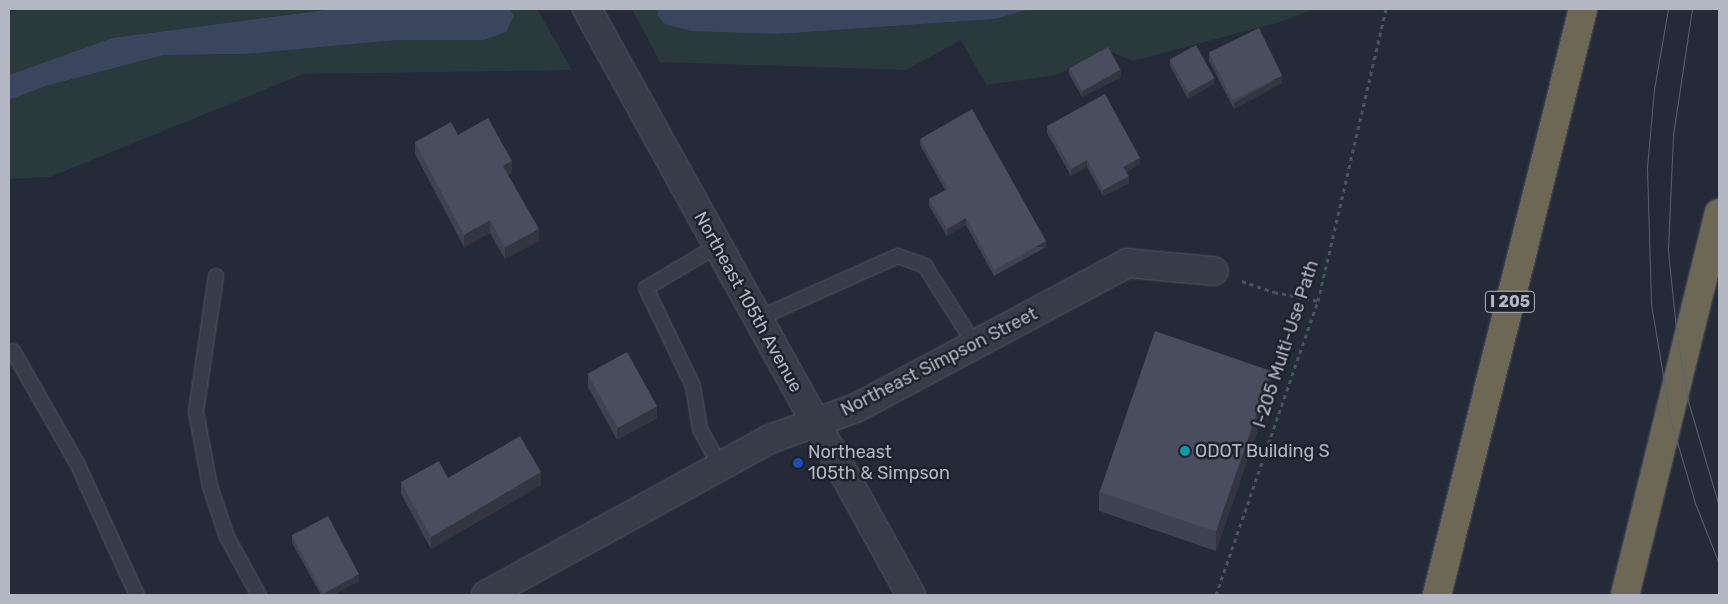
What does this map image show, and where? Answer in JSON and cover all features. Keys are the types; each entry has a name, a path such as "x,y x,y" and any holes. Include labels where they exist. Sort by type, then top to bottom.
{"highway":[{"name":"I 205","path":"1437,595 1583,9"},
{"path":"1625,595 1719,213"}],"street":[{"name":"Northeast 105th Avenue","path":"587,9 814,423 911,595"},
{"name":"Northeast Simpson Street","path":"486,595 770,439 856,408 1127,263 1214,271"}],"lane":[{"path":"717,246 646,288 692,386 700,429 720,466"},
{"path":"757,319 898,256 924,266 974,344"},
{"path":"216,276 196,412 210,486 221,520 259,595"},
{"path":"13,351 77,463 138,595"}],"path":[{"name":"I-205 Multi-Use Path","path":"1216,595 1318,301 1386,9"},
{"path":"1214,271 1274,292 1318,301"}],"shaded area":[{"path":"18,9 333,9 112,38 9,75 9,12"},
{"path":"510,9 537,9 572,70 303,74 50,177 9,179 9,100 46,86 164,55 245,54 397,40 484,40 514,15"},
{"path":"632,9 660,9 657,15 778,34 995,19 1030,9 1315,9 1277,23 1132,61 1108,50 1056,75 986,85 961,40 906,70 660,62"}],"water":[{"path":"333,9 510,9 514,15 506,32 484,40 397,40 245,54 164,55 46,86 9,100 9,75 112,38"},
{"path":"660,9 1030,9 995,19 778,34 691,31 665,24 657,15"}],"building":[{"path":"1259,28 1282,76 1232,100 1209,53"},
{"path":"1196,45 1214,78 1188,93 1170,60"},
{"path":"1108,47 1121,70 1082,91 1070,68"},
{"path":"1105,94 1140,158 1123,167 1129,176 1103,190 1087,160 1071,169 1047,126"},
{"path":"972,109 1046,241 994,270 966,218 947,229 929,199 948,189 920,139"},
{"path":"488,118 512,161 503,166 539,229 505,247 490,220 464,235 415,142 451,122 458,135"},
{"name":"ODOT Building S","path":"1155,331 1271,371 1216,532 1100,492"},
{"path":"627,352 657,406 618,428 588,374"},
{"path":"520,436 541,472 431,537 401,482 439,461 448,478"},
{"path":"328,516 359,574 323,594 292,535"}],"tram line":[{"path":"1668,9 1654,89 1647,168 1651,304 1670,418 1695,503 1719,564"},
{"path":"1692,9 1673,135 1668,251 1677,338 1688,401 1719,506"}],"place":[{"name":"ODOT Building S","path":"1185,451"},
{"name":"Northeast 105th & Simpson","path":"798,463"}]}
